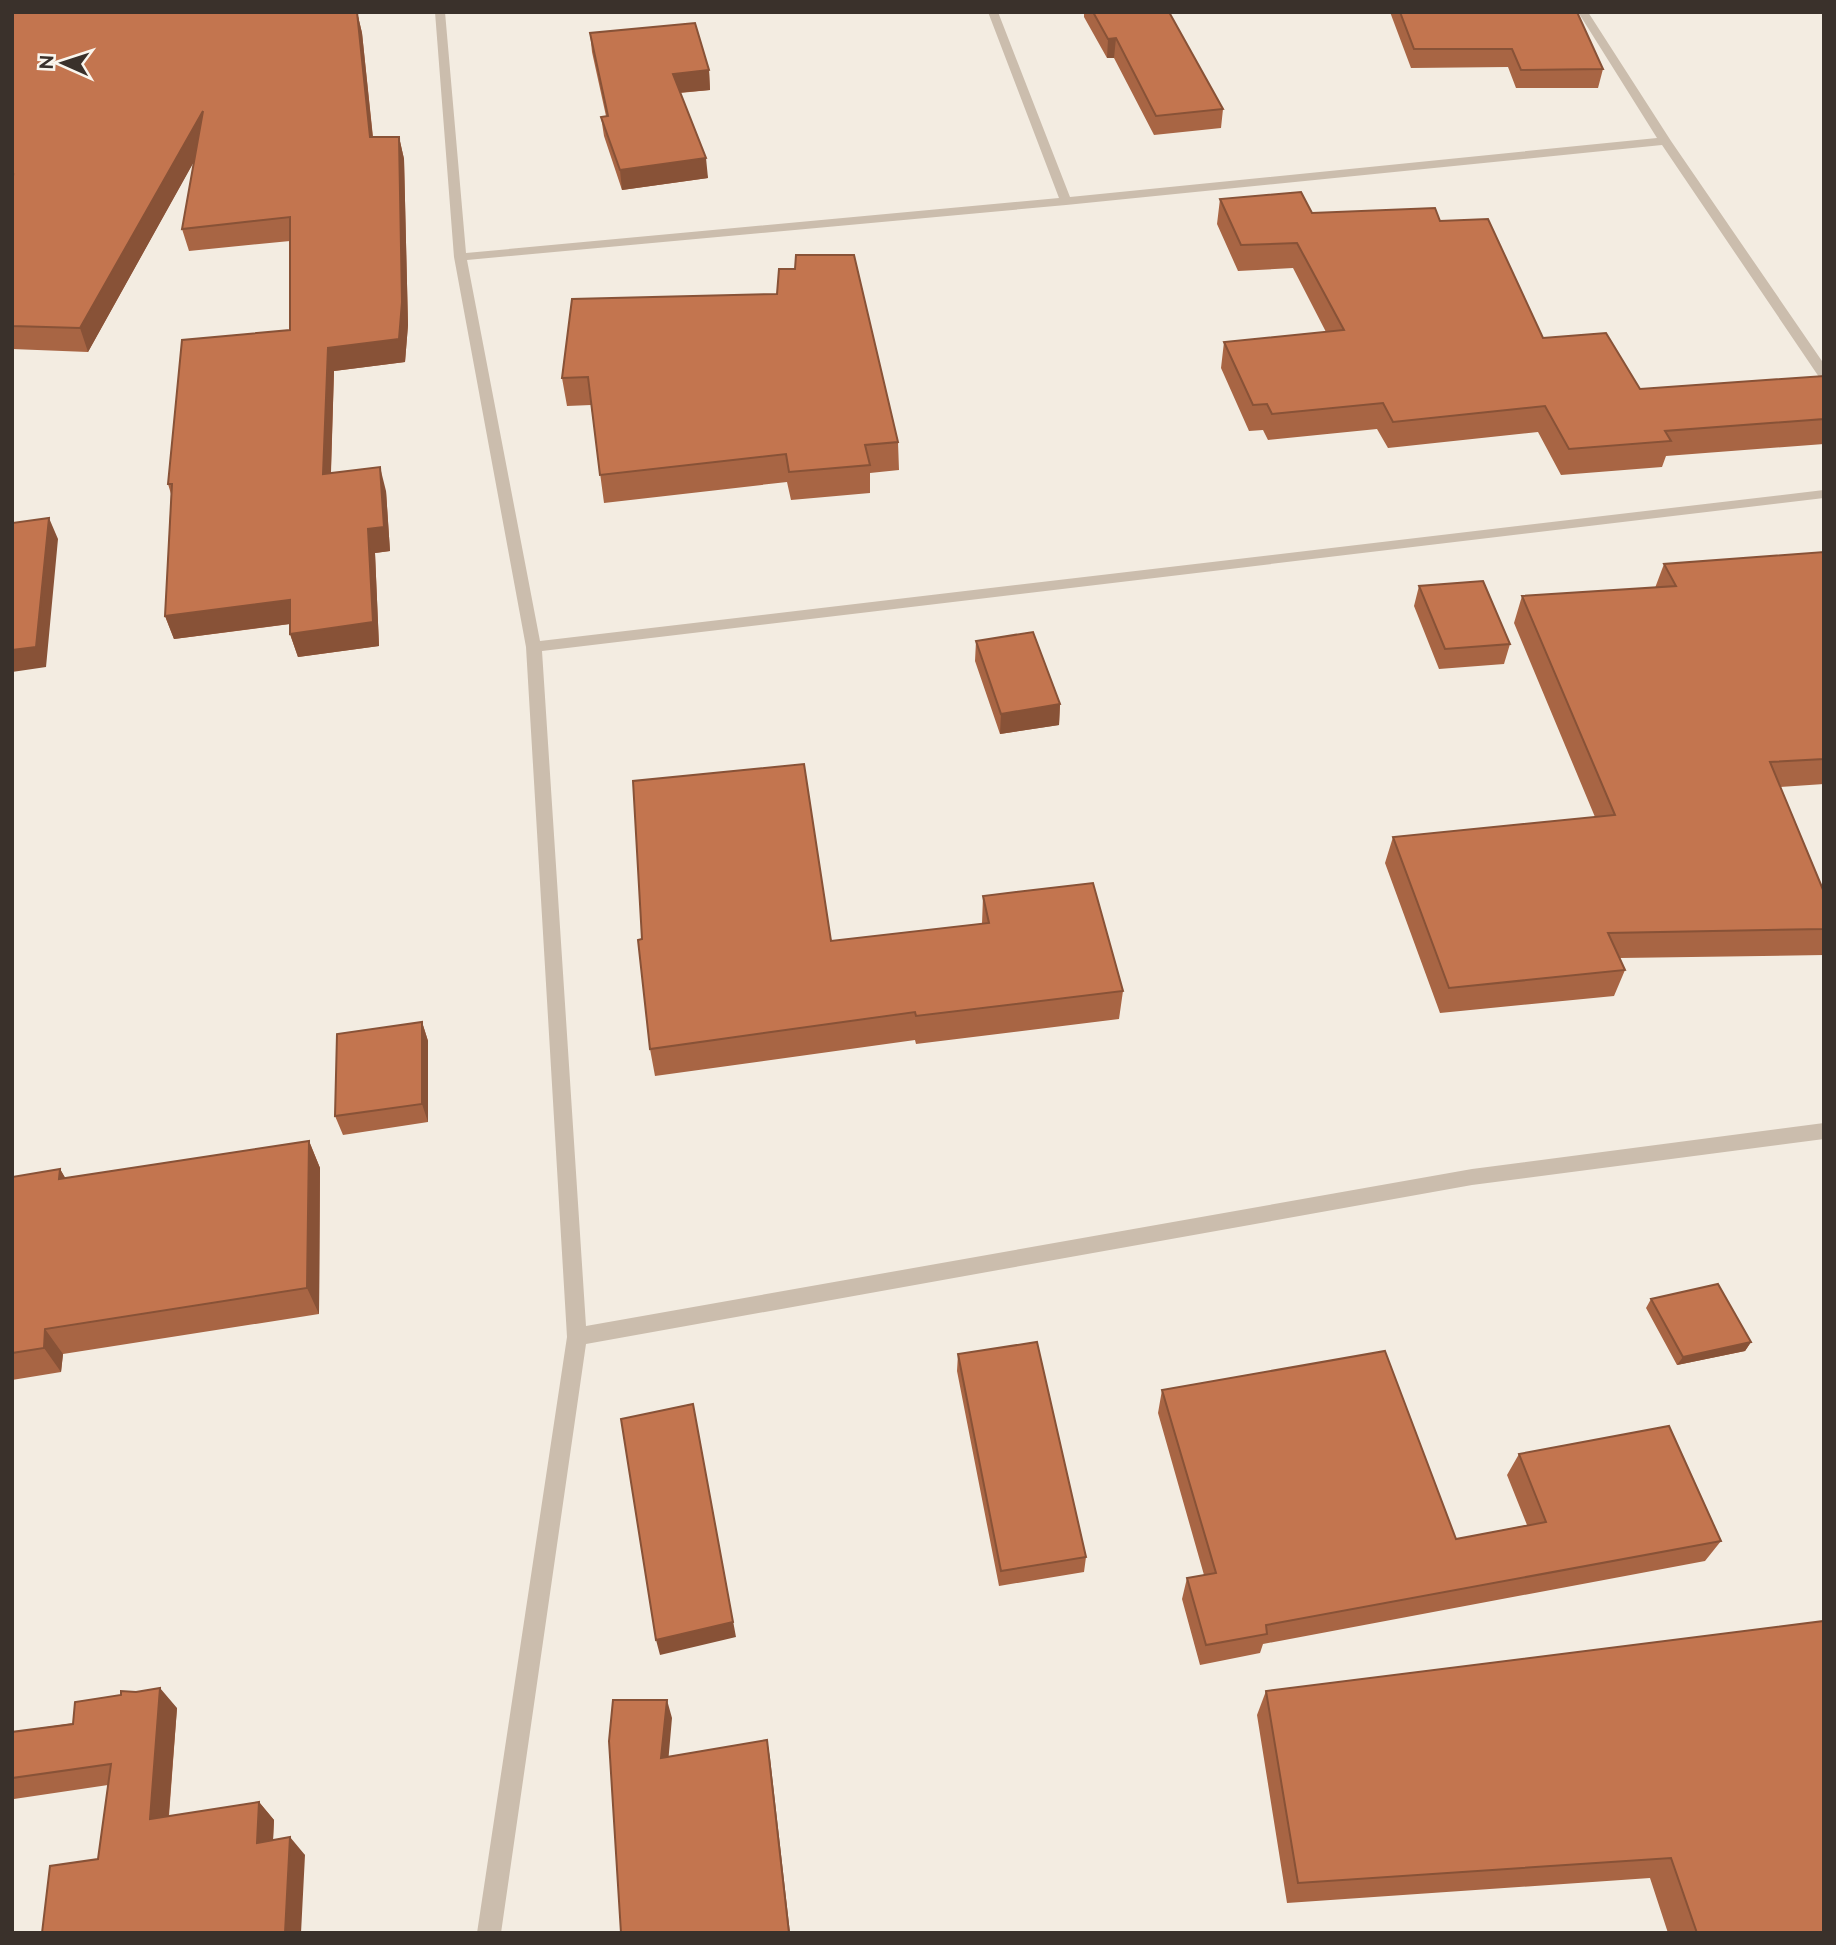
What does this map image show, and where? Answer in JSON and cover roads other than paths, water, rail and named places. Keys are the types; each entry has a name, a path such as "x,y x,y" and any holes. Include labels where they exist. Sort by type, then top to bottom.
{"street":[{"path":"440,12 460,257 534,648 577,1337 489,1933"},
{"path":"993,12 1066,201"},
{"path":"1583,12 1665,141 1824,374"},
{"path":"460,257 1066,201 1665,141"},
{"path":"534,648 1824,494"},
{"path":"577,1337 1472,1177 1824,1132"}]}
